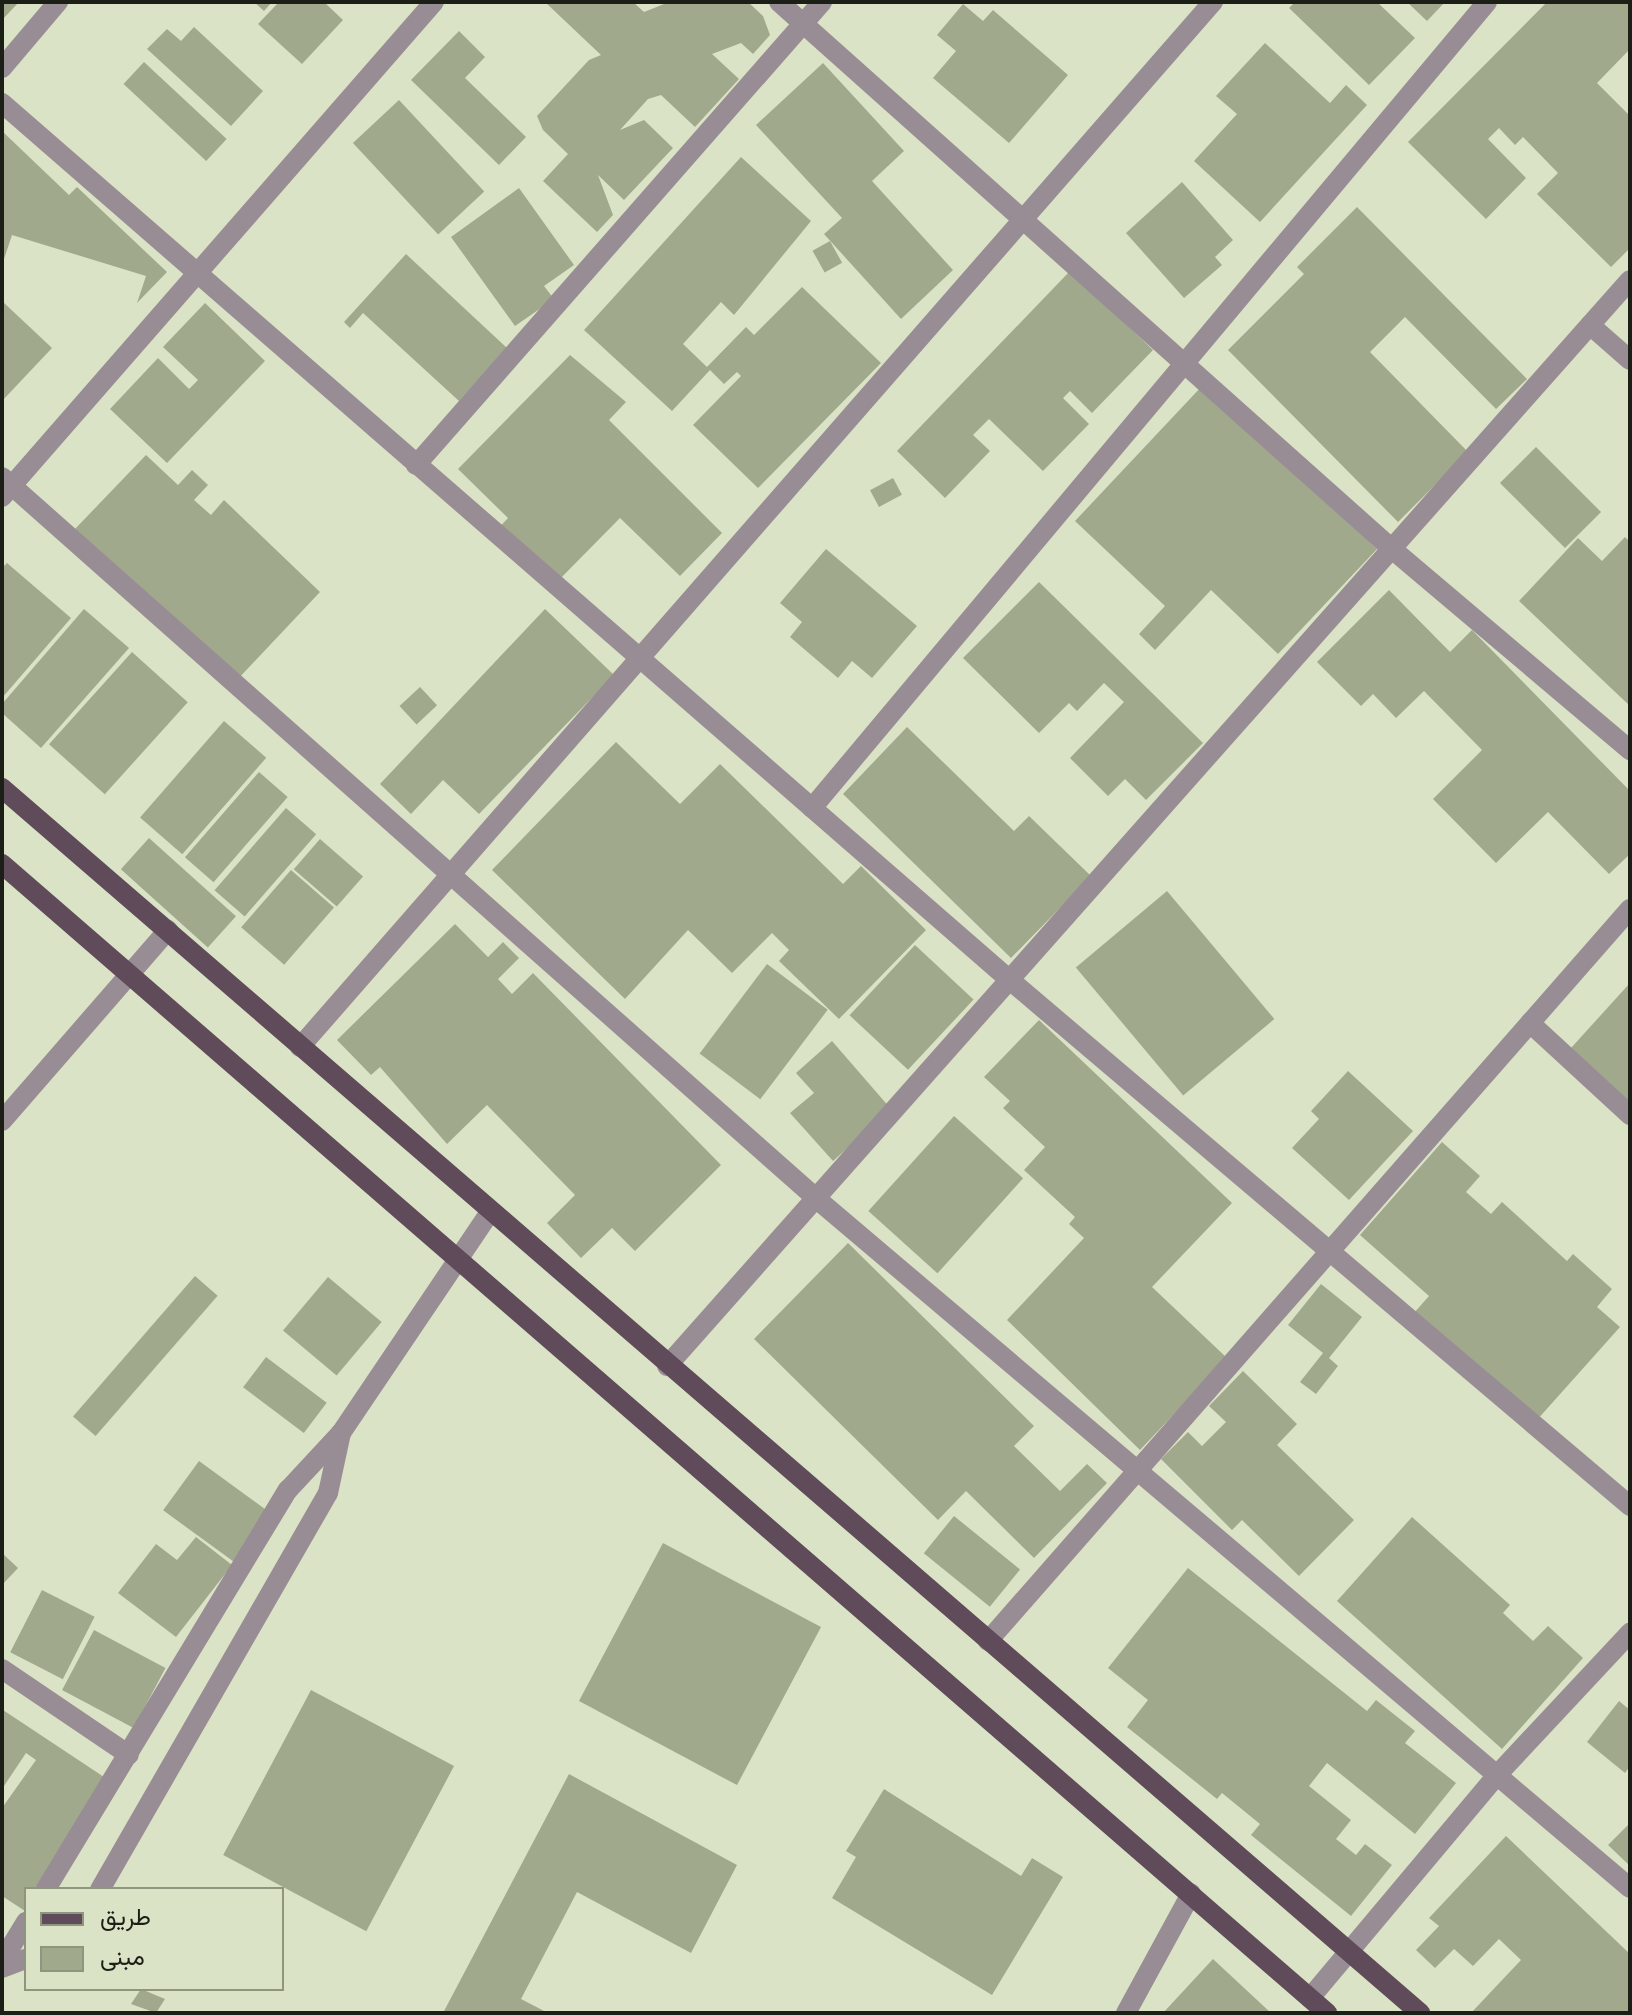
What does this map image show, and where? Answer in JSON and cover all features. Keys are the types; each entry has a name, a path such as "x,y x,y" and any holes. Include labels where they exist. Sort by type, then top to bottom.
{"main road":[{"path":"2,788 667,1366 1420,2013"},
{"path":"2,864 458,1255 1327,2013"}],"street":[{"path":"2,68 58,2"},
{"path":"434,2 5,486 818,1200 1630,1888"},
{"path":"779,2 1392,549 1630,750"},
{"path":"416,465 822,2"},
{"path":"300,1047 451,878 1213,2"},
{"path":"812,808 1487,2"},
{"path":"2,103 1011,981 1630,1506"},
{"path":"667,1366 818,1200 1630,280"},
{"path":"1590,325 1630,360"},
{"path":"988,1641 1630,909"},
{"path":"2,1121 168,930"},
{"path":"1530,1023 1630,1115"},
{"path":"47,1887 288,1490 341,1433 458,1255 490,1212"},
{"path":"101,1887 328,1493 341,1433"},
{"path":"1310,1998 1497,1775 1630,1633"},
{"path":"2,1669 129,1755"},
{"path":"1126,2013 1191,1894"},
{"path":"2,1961 24,1925"},
{"path":"2,1968 24,1960"}],"building":[{"path":"2,2 19,2 2,20"},
{"path":"254,2 272,2 264,11"},
{"path":"279,2 324,2 343,20 302,64 258,24"},
{"path":"545,2 633,2 644,12 669,2 748,2 763,16 770,35 753,54 741,43 712,54 739,79 695,127 661,95 648,99 620,130 644,120 673,148 624,200 598,175 613,215 597,232 543,181 568,154 543,130 537,116 589,60 601,55"},
{"path":"1295,2 1377,2 1415,38 1369,85 1289,8"},
{"path":"1407,2 1445,2 1427,21"},
{"path":"1547,2 1630,2 1630,49 1597,83 1630,116 1630,248 1611,267 1537,194 1558,173 1523,137 1515,145 1499,128 1488,139 1526,178 1486,219 1408,142"},
{"path":"963,4 983,21 993,10 1068,75 1009,143 933,78 956,51 937,35"},
{"path":"194,27 263,91 231,126 147,49 167,29 181,41"},
{"path":"459,31 485,57 465,78 526,137 499,165 411,80"},
{"path":"1265,43 1330,103 1346,85 1367,105 1260,222 1194,161 1237,114 1216,96"},
{"path":"144,62 227,139 206,161 124,84"},
{"path":"823,63 904,151 872,181 953,270 901,319 824,234 842,218 756,125"},
{"path":"399,100 484,191 438,234 353,143"},
{"path":"2,131 69,195 77,187 167,272 137,303 146,276 12,235 2,265"},
{"path":"741,157 811,221 734,315 721,302 683,344 707,367 746,327 754,335 802,287 881,363 758,488 693,425 741,376 737,372 724,384 710,370 672,411 584,330"},
{"path":"1182,182 1233,240 1215,257 1222,265 1184,298 1126,233"},
{"path":"519,188 574,265 544,286 554,299 515,326 451,237"},
{"path":"1357,207 1527,379 1496,409 1405,317 1370,352 1468,452 1398,522 1228,350 1304,274 1297,267"},
{"path":"830,241 842,263 825,273 813,251"},
{"path":"406,254 507,348 459,401 363,313 350,328 344,322"},
{"path":"1070,271 1153,350 1092,413 1070,391 1063,398 1089,424 1043,471 989,419 973,435 990,451 945,498 897,451"},
{"path":"2,301 52,348 2,401"},
{"path":"205,303 265,361 167,463 110,409 158,358 189,389 198,380 163,347"},
{"path":"570,355 626,402 609,420 722,533 680,576 620,518 551,588 495,532 508,518 458,469"},
{"path":"1203,385 1377,549 1278,654 1211,590 1155,650 1139,634 1165,606 1075,521"},
{"path":"1536,447 1601,512 1565,548 1500,483"},
{"path":"146,455 178,485 192,470 208,485 194,500 211,515 224,500 320,592 236,681 75,529"},
{"path":"893,478 902,495 879,507 870,490"},
{"path":"1625,537 1630,542 1630,706 1519,601 1578,538 1602,561"},
{"path":"826,549 917,626 872,678 852,661 838,678 790,637 802,622 780,603"},
{"path":"7,563 71,618 2,698 2,568"},
{"path":"1039,582 1203,743 1146,800 1125,779 1108,796 1070,758 1124,702 1104,683 1077,711 1069,703 1039,733 963,658"},
{"path":"1389,590 1450,652 1472,630 1630,791 1630,854 1609,874 1548,812 1496,863 1433,799 1482,750 1424,691 1396,718 1373,694 1361,706 1317,662"},
{"path":"84,609 129,648 41,748 2,713 2,704"},
{"path":"545,609 614,675 479,814 443,780 411,814 380,784"},
{"path":"132,652 188,702 105,794 49,744"},
{"path":"420,687 437,705 417,724 400,706"},
{"path":"224,721 266,758 182,854 140,818"},
{"path":"907,727 1014,831 1029,816 1091,876 1011,958 843,794"},
{"path":"616,742 680,804 720,764 843,884 861,866 926,930 839,1019 779,961 789,950 772,933 732,973 688,930 625,999 492,870"},
{"path":"259,772 288,797 214,882 185,857"},
{"path":"286,808 316,834 245,917 214,890"},
{"path":"149,838 236,916 208,948 121,869"},
{"path":"320,839 363,876 337,907 294,869"},
{"path":"291,870 334,907 284,965 241,927"},
{"path":"1167,891 1274,1019 1183,1095 1076,967"},
{"path":"455,924 488,957 503,942 519,958 498,979 512,994 533,973 721,1165 635,1251 612,1228 581,1258 547,1223 575,1195 487,1105 447,1144 380,1067 371,1075 337,1040"},
{"path":"915,945 974,1000 908,1070 850,1015"},
{"path":"767,964 828,1010 760,1099 700,1053"},
{"path":"1630,983 1630,1103 1571,1048"},
{"path":"1039,1020 1232,1203 1152,1287 1227,1358 1140,1450 1007,1320 1084,1238 1069,1224 1075,1217 1024,1170 1045,1147 1003,1108 1010,1101 984,1077"},
{"path":"832,1041 891,1109 833,1161 790,1113 814,1093 796,1073"},
{"path":"1348,1071 1413,1131 1349,1200 1292,1148 1319,1119 1311,1111"},
{"path":"954,1116 1023,1178 937,1273 868,1211"},
{"path":"1442,1142 1480,1176 1466,1192 1491,1214 1502,1202 1567,1261 1573,1254 1612,1289 1597,1307 1620,1327 1528,1430 1406,1322 1429,1296 1360,1235"},
{"path":"848,1243 1034,1426 1014,1446 1060,1491 1087,1464 1107,1483 1034,1558 966,1491 938,1520 754,1339"},
{"path":"195,1276 218,1296 96,1436 73,1416"},
{"path":"328,1277 382,1322 337,1376 283,1331"},
{"path":"1321,1284 1362,1317 1329,1358 1338,1366 1316,1394 1300,1382 1323,1353 1288,1325"},
{"path":"266,1357 327,1403 304,1433 243,1387"},
{"path":"1243,1371 1297,1424 1277,1445 1354,1520 1299,1576 1242,1520 1232,1530 1161,1459 1188,1432 1202,1446 1226,1422 1209,1406"},
{"path":"199,1461 269,1512 234,1561 163,1510"},
{"path":"954,1516 1020,1569 990,1607 924,1553"},
{"path":"1412,1517 1510,1605 1503,1613 1533,1641 1548,1626 1583,1658 1502,1749 1337,1601"},
{"path":"196,1537 232,1565 176,1637 118,1593 156,1544 177,1560"},
{"path":"663,1543 821,1627 737,1785 579,1701"},
{"path":"2,1553 18,1568 2,1585"},
{"path":"1188,1568 1367,1711 1376,1700 1415,1731 1405,1743 1456,1783 1415,1834 1327,1763 1309,1786 1351,1820 1336,1839 1356,1855 1365,1844 1392,1865 1351,1916 1251,1835 1260,1824 1222,1793 1217,1799 1127,1727 1148,1700 1108,1668"},
{"path":"42,1590 95,1617 63,1679 10,1652"},
{"path":"94,1630 166,1668 134,1728 62,1690"},
{"path":"311,1690 454,1766 366,1931 223,1855"},
{"path":"1619,1701 1630,1710 1630,1766 1625,1773 1587,1742"},
{"path":"3,1710 110,1781 41,1887 24,1887 24,1910 2,1896 2,1808 36,1760 26,1753 2,1789"},
{"path":"569,1774 737,1865 691,1953 577,1892 521,1999 548,2013 443,2013"},
{"path":"884,1789 1021,1876 1032,1858 1063,1877 992,1995 832,1898 856,1857 846,1851"},
{"path":"1630,1823 1630,1866 1608,1845"},
{"path":"1506,1836 1630,1954 1630,2013 1471,2013 1521,1960 1499,1939 1473,1966 1454,1949 1435,1968 1416,1950 1439,1926 1429,1918"},
{"path":"1213,1959 1271,2013 1163,2013"},
{"path":"140,1991 165,1999 156,2013 131,2004"}]}
